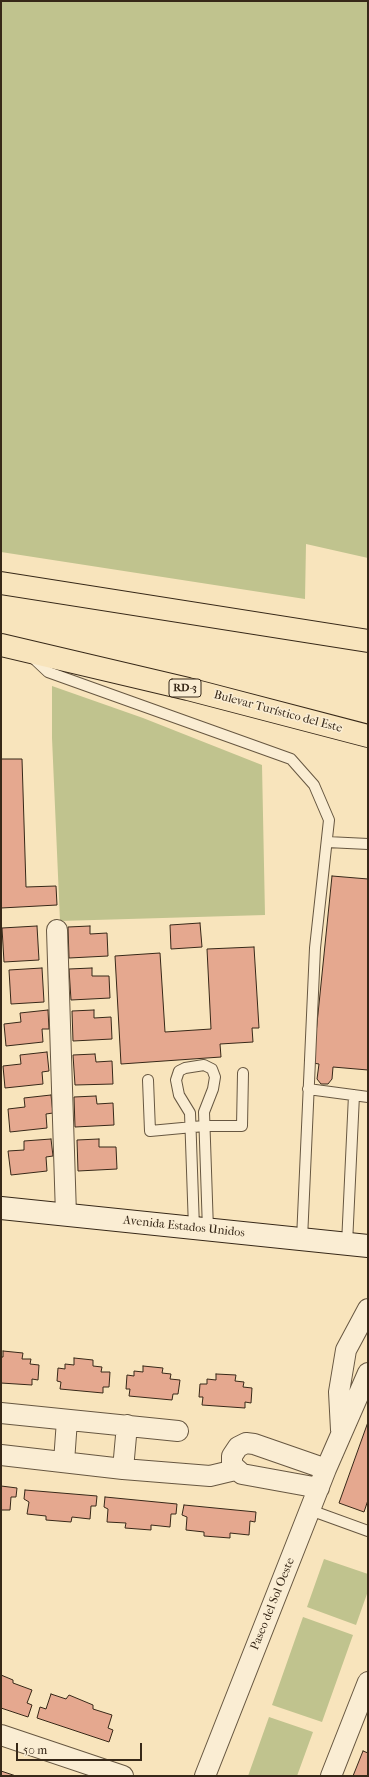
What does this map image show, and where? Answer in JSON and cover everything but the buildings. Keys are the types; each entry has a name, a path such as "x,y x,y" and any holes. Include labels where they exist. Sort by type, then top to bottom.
{"highway":[{"path":"1,583 368,641"},
{"name":"Bulevar Turístico del Este","path":"1,645 188,689 368,736"}],"street":[{"path":"57,930 66,1215"},
{"name":"Avenida Estados Unidos","path":"1,1208 358,1245"},
{"name":"Paseo del Sol Oeste","path":"342,1432 339,1392 346,1350 365,1319"},
{"name":"Paseo del Sol Oeste","path":"204,1776 322,1478 368,1373"},
{"path":"1,1414 178,1431"},
{"path":"64,1462 67,1420"},
{"path":"123,1469 128,1425"},
{"path":"246,1443 260,1444 322,1478 242,1474 235,1470 232,1465 232,1456 238,1447 246,1443"},
{"path":"1,1455 123,1469 210,1476 235,1470"},
{"path":"331,1776 368,1682"},
{"path":"1,1735 123,1776"}],"lane":[{"path":"26,651 48,672 291,759 314,785 329,820 315,948 302,1239"},
{"path":"327,842 368,844"},
{"path":"204,1065 212,1069 215,1077 213,1089 204,1112 201,1229 190,1128 190,1113 179,1095 176,1080 179,1071 185,1068 204,1065"},
{"path":"148,1080 150,1131 204,1126 242,1126 243,1073"},
{"path":"308,1089 368,1097"},
{"path":"354,1096 358,1245"},
{"path":"310,1510 368,1531"}],"green space":[{"path":"1,1 368,1 368,558 306,544 305,599 1,552"},
{"path":"52,686 143,718 262,765 265,915 60,921 52,738"},
{"path":"324,1559 368,1574 368,1591 356,1625 307,1607"},
{"path":"303,1617 353,1635 322,1722 272,1705"},
{"path":"269,1717 313,1732 297,1776 248,1776"}]}
